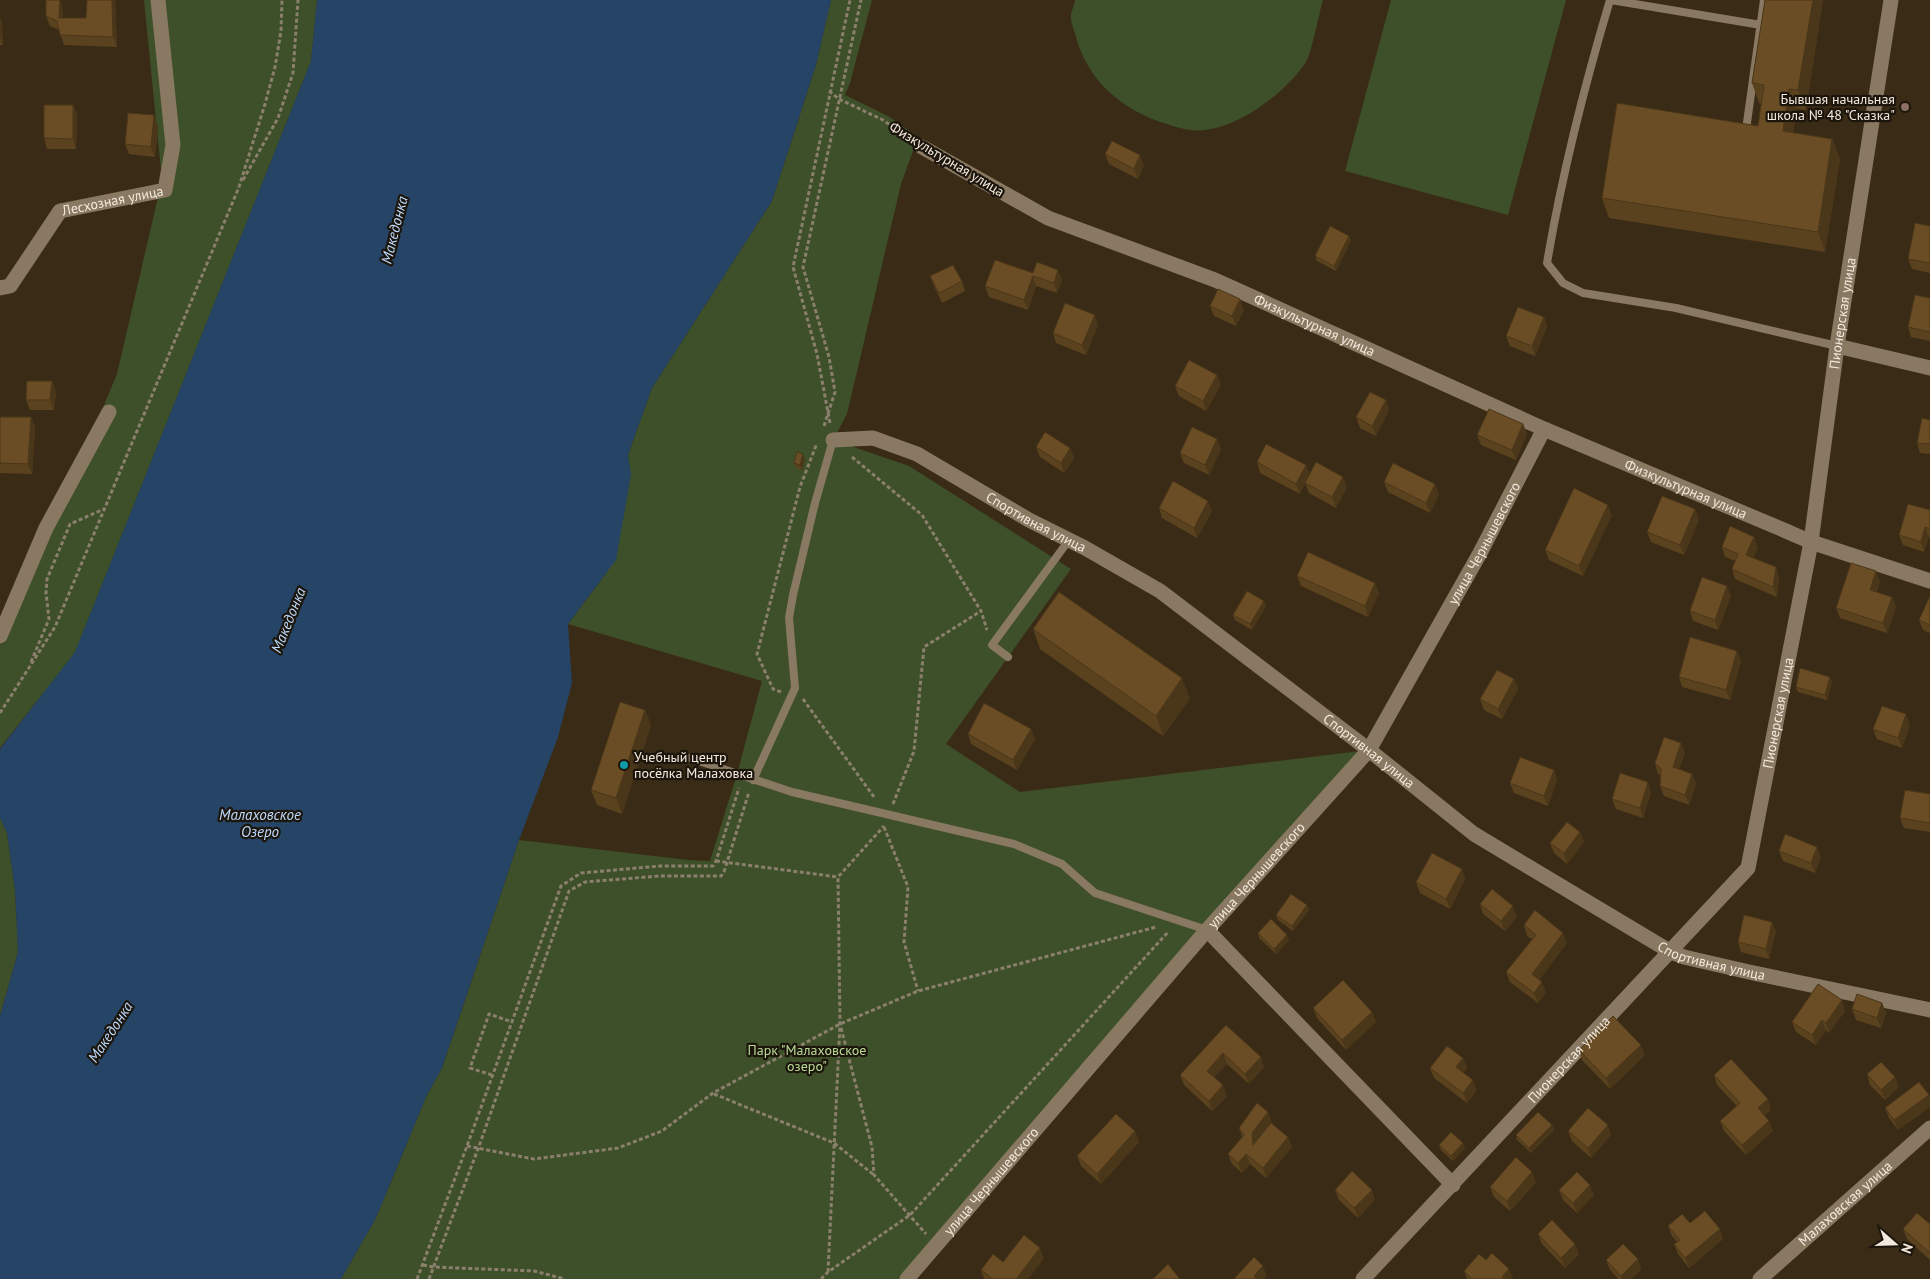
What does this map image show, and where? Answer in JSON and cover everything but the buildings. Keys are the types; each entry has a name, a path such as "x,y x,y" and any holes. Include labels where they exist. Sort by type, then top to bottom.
{"street":[{"name":"Лесхозная улица","path":"0,288 10,286 60,211 165,190 172,144 158,0"},
{"name":"Пионерская улица","path":"1363,1279 1748,868 1811,542 1837,346 1891,0"},
{"name":"Физкультурная улица","path":"922,147 1048,218 1214,280 1544,428 1811,542 1930,581"},
{"path":"1837,346 1930,368"},
{"path":"0,636 46,528 109,412"},
{"name":"улица Чернышевского","path":"907,1279 1207,930 1369,750 1480,553 1544,428"},
{"name":"Спортивная улица","path":"827,437 873,438 917,454 1029,520 1160,591 1369,750 1474,834 1671,952 1684,957 1749,972 1930,1010"},
{"path":"1207,930 1453,1184"},
{"name":"Малаховская улица","path":"1760,1279 1930,1128"}],"lane":[{"path":"1761,25 1610,0 1588,74 1569,152 1547,263 1563,282 1583,293 1676,308 1837,346"},
{"path":"1746,130 1764,0"},
{"path":"753,780 794,688 789,618 811,521 827,437"},
{"path":"1008,657 992,645 1069,540"},
{"path":"690,758 792,792 1014,844 1062,864 1095,893 1207,930"}],"path":[{"path":"0,713 55,627 239,187 275,67 281,31 282,0"},
{"path":"239,187 278,118 292,74 298,0"},
{"path":"827,437 828,414 817,354 792,267 850,0"},
{"path":"827,437 828,414 835,392 829,357 803,267 861,0"},
{"name":"Физкультурная улица","path":"829,91 839,99 883,120 922,147"},
{"path":"827,437 922,515 981,611 992,645"},
{"path":"817,442 800,487 757,654 773,688 781,693 788,675 794,688 888,816"},
{"path":"28,671 49,619 46,593 47,578 70,524 104,509"},
{"path":"828,1272 840,1024 838,877 884,828 914,751 924,647 981,611"},
{"path":"417,1279 561,886 581,873 660,866 712,866 716,861 743,776"},
{"path":"429,1279 478,1149 570,891 585,882 659,876 714,878 720,876 727,862 753,780"},
{"path":"884,828 908,887 904,942 918,991"},
{"path":"716,861 838,877"},
{"path":"467,1146 534,1159 618,1148 662,1130 713,1093 840,1024 918,991 1178,921"},
{"path":"821,1279 828,1272 910,1216 1178,921"},
{"path":"492,1075 470,1068 488,1014 512,1022"},
{"path":"840,1024 872,1147 874,1175"},
{"path":"713,1093 834,1143 874,1175 936,1245"},
{"path":"423,1265 534,1271 565,1279"}],"green space":[{"path":"144,0 317,0 311,61 75,653 0,748 0,644 3,644 117,374 162,180"},
{"name":"Парк \"Малаховское озеро\"","path":"831,0 872,0 850,83 845,95 888,116 918,137 901,184 847,414 833,440 909,466 1071,569 946,744 1020,792 1369,750 907,1279 341,1279 376,1218 426,1097 442,1068 519,840 710,861 737,774 762,681 568,624 607,572 630,470 628,455 652,388 772,201 816,65"},
{"path":"1075,0 1323,0 1306,62 1287,85 1261,106 1233,122 1218,127 1190,130 1176,127 1136,111 1122,103 1099,81 1089,68 1072,26 1071,15"},
{"path":"1391,0 1566,0 1508,215 1345,171"},
{"path":"0,818 7,833 15,890 18,952 0,1016"}],"water":[{"name":"Малаховское Озеро","path":"317,0 831,0 816,65 772,201 652,388 628,455 631,475 616,560 568,624 572,683 558,737 519,840 442,1068 426,1097 376,1218 341,1279 0,1279 0,1016 18,952 15,890 7,833 0,818 0,749 75,652 311,61"}],"place":[{"name":"Бывшая начальная школа № 48 \"Сказка\"","path":"1905,107"},
{"name":"Учебный центр посёлка Малаховка","path":"624,765"}],"water label":[{"name":"Македонка","path":"394,230"},
{"name":"Македонка","path":"288,620"},
{"name":"Македонка","path":"110,1032"}]}
